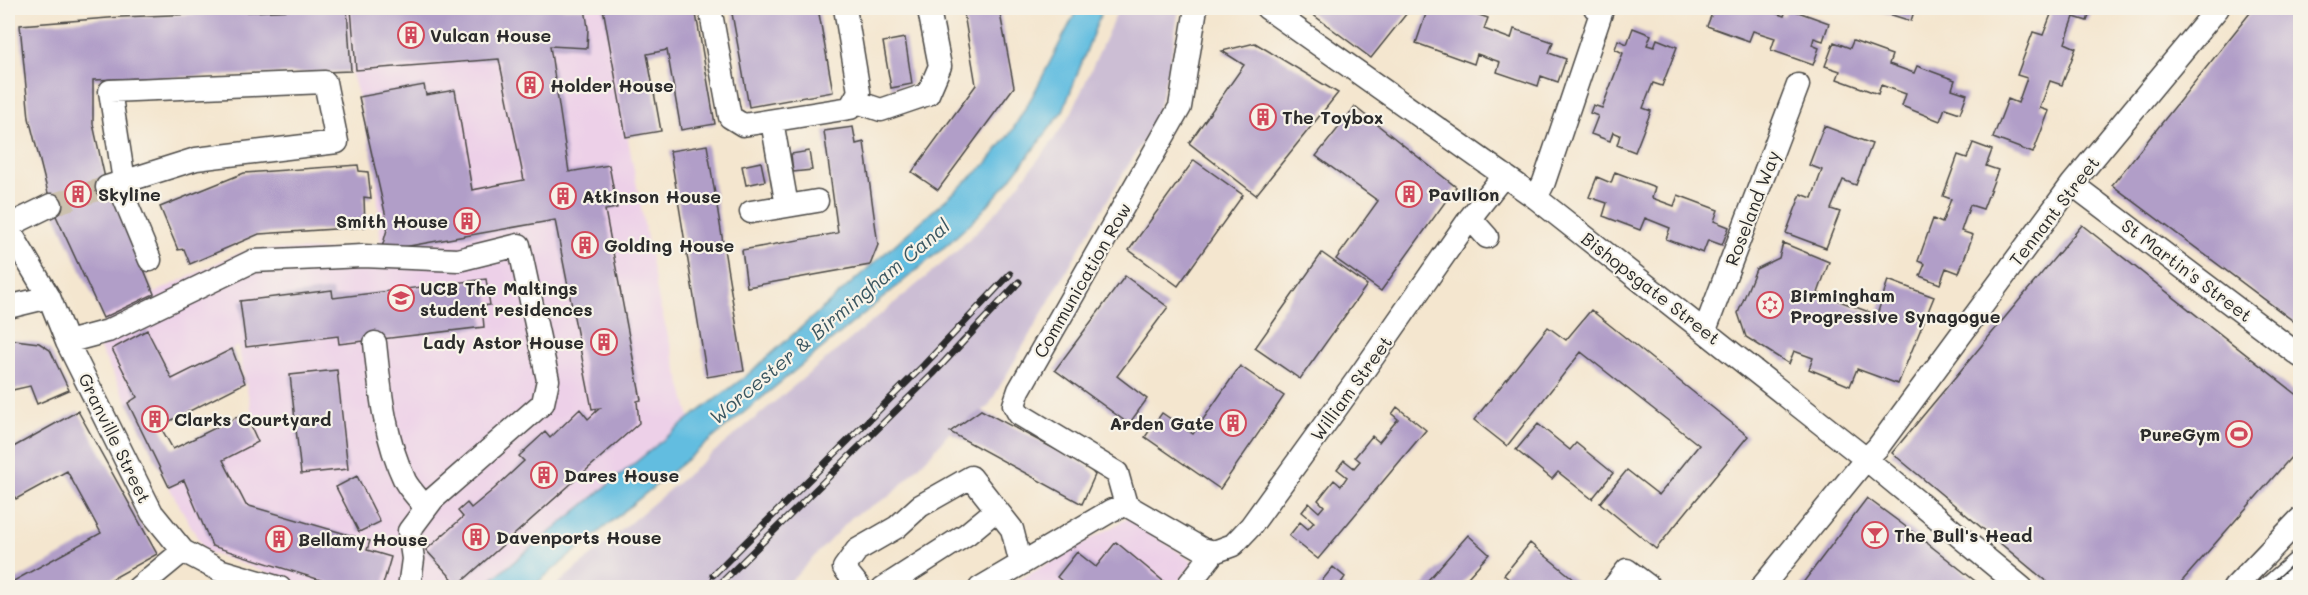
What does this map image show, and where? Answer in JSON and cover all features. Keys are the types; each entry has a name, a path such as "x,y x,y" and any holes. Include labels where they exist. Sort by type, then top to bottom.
{"street":[{"path":"711,8 730,117 743,125 850,108 859,92 845,8"},
{"name":"Communication Row","path":"1126,505 1117,473 1019,414 1014,405 1019,390 1180,107 1196,8"},
{"name":"Bishopsgate Street","path":"1267,8 1536,198 1866,459 2022,588"},
{"path":"1536,198 1544,182 1602,10 1596,8"},
{"name":"Tennant Street","path":"1761,588 1878,447 2072,184 2218,8"},
{"path":"854,101 880,110 928,94 940,66 930,15"},
{"path":"116,184 196,159 337,142 325,82 110,91 116,184 150,260"},
{"name":"Roseland Way","path":"1705,330 1798,85"},
{"path":"772,121 787,206"},
{"name":"William Street","path":"1186,588 1214,552 1233,545 1251,526 1470,218 1504,175"},
{"name":"St Martin's Street","path":"2072,184 2301,357"},
{"path":"751,212 817,201"},
{"path":"8,227 51,205"},
{"path":"1470,218 1487,237"},
{"name":"Granville Street","path":"8,227 49,297 67,342 152,513 183,552 219,570 280,588"},
{"path":"67,342 108,331 253,261 274,262 363,256 458,260 519,245 548,381 543,403 425,507 409,531 412,559 408,588"},
{"path":"8,307 49,297"},
{"path":"375,343 381,406 391,443 406,483 425,507"},
{"path":"860,588 844,568 856,550 897,527 920,506 971,477 1012,530 1021,564"},
{"path":"980,588 1112,510 1126,505 1202,549 1214,552"},
{"path":"883,588 967,534 996,510"},
{"path":"2234,588 2301,519"},
{"path":"138,588 183,552"},
{"path":"2269,588 2301,561"},
{"path":"1613,588 1627,570 1651,588"}],"shaded area":[{"name":"UCB The Maltings student residences","path":"347,8 603,8 659,302 690,418 483,588 308,587 205,551 169,487 258,442 238,346 128,403 99,347 112,339 103,318 231,256 253,249 381,251 376,172 351,71"},
{"path":"1119,8 1179,8 1171,57 1155,121 988,407 950,432 890,496 852,517 785,587 554,587 955,253 999,209 1071,114"},
{"path":"1128,518 1194,562 1174,587 1005,588"}],"water":[{"name":"Worcester & Birmingham Canal","path":"1078,8 1103,8 1063,111 1009,181 979,215 948,244 532,587 483,587 690,418 745,377 986,164 1012,131"}],"building":[{"path":"347,8 351,71 93,80 93,124 110,201 117,204 154,294 103,318 51,205 29,118 20,25 121,17"},
{"path":"585,8 588,28 587,48 550,46 569,172 609,165 617,208 605,210 641,400 637,401 639,423 458,585 426,550 463,517 458,511 467,503 471,508 524,461 519,456 545,432 550,438 580,409 588,419 600,408 592,409 555,220 381,251 388,226 359,97 424,85 426,95 455,90 472,190 524,180 499,59 356,70 351,9"},
{"path":"603,8 695,8 715,124 681,130 667,50 647,54 661,131 626,137"},
{"path":"731,8 818,8 833,92 749,107"},
{"path":"963,8 999,8 1014,87 938,190 912,172 976,85"},
{"path":"1304,8 1411,8 1371,58"},
{"path":"1428,8 1459,8 1488,18 1484,29 1511,39 1514,29 1553,42 1549,53 1566,59 1558,82 1541,76 1538,86 1497,72 1500,62 1477,54 1474,64 1416,43"},
{"path":"1704,8 1760,8 1784,16 1787,8 1829,23 1823,41 1814,38 1812,45 1819,48 1813,65 1771,50 1775,38 1753,31 1749,41 1707,26 1713,11"},
{"path":"1870,8 1915,8 1911,21"},
{"path":"2040,8 2092,8 2087,21 2074,17 2065,43 2076,48 2062,85 2050,81 2040,108 2049,111 2033,153 1993,138 2008,99 2018,103 2027,78 2017,75 2033,32 2043,35 2052,12"},
{"path":"2254,8 2291,8 2300,15 2300,326 2112,185"},
{"path":"1633,28 1651,35 1647,45 1654,47 1657,39 1677,47 1662,86 1653,83 1643,108 1651,111 1635,152 1617,145 1620,135 1613,132 1610,141 1591,134 1598,116 1590,113 1593,105 1602,108 1623,53 1615,49 1618,40 1627,44"},
{"path":"905,38 912,84 891,88 883,42"},
{"path":"1853,41 1892,55 1889,64 1914,73 1917,66 1955,80 1952,89 1967,94 1960,113 1945,108 1940,121 1902,106 1906,94 1881,85 1878,94 1837,79 1840,71 1825,66 1834,42 1850,48"},
{"name":"The Toybox","path":"1255,43 1338,93 1256,195 1189,143 1244,65 1222,51"},
{"name":"Pavilion","path":"1355,107 1456,187 1381,291 1336,259 1378,201 1316,156"},
{"path":"1824,126 1872,144 1856,185 1843,180 1831,209 1840,212 1826,248 1786,233 1801,194 1812,198 1822,170 1809,165"},
{"path":"853,127 856,144 864,142 878,245 870,265 747,287 742,250 838,233 824,131"},
{"path":"1973,143 1992,150 1986,166 1998,170 1983,209 1970,205 1961,231 1973,235 1959,273 1946,268 1940,284 1920,276 1925,264 1918,261 1933,219 1942,223 1951,199 1943,196 1958,155 1967,158"},
{"path":"707,145 744,371 707,377 670,151"},
{"path":"809,151 812,170 793,172 791,154"},
{"path":"1194,160 1243,195 1178,286 1129,250"},
{"path":"761,162 765,181 746,185 742,166"},
{"name":"Skyline","path":"358,165 359,171 368,172 371,198 364,197 365,227 259,234 190,264 184,249 178,250 160,207 244,173"},
{"path":"1615,172 1655,187 1652,198 1674,206 1678,195 1718,210 1714,221 1729,227 1722,245 1708,240 1703,253 1666,239 1670,228 1645,218 1640,230 1603,216 1607,203 1589,197 1597,177 1611,183"},
{"path":"2082,225 2300,397 2300,447 2176,588 2054,588 1892,453"},
{"path":"1783,243 1829,262 1818,293 1877,315 1888,280 1934,297 1898,384 1857,369 1850,386 1809,369 1813,358 1794,351 1789,364 1746,337 1738,313 1756,269 1779,258"},
{"path":"1322,253 1367,285 1300,379 1255,348"},
{"path":"1125,276 1168,307 1117,376 1147,399 1129,424 1055,370"},
{"path":"486,279 490,305 482,306 484,327 339,344 338,336 246,347 240,301 332,290 333,298"},
{"path":"1591,310 1748,436 1656,549 1600,503 1627,470 1659,495 1699,445 1581,352 1507,446 1474,420 1548,327 1566,340"},
{"path":"147,330 172,379 232,349 245,383 160,426 173,449 245,413 258,442 223,460 246,505 370,541 367,550 391,557 382,588 346,588 212,546 184,480 169,487 128,403 137,397 112,349"},
{"path":"15,340 39,343 50,350 69,390 37,404 30,386 8,391 8,342"},
{"name":"Arden Gate","path":"1240,366 1284,396 1220,489 1145,437 1162,413 1193,434"},
{"path":"337,370 348,469 301,474 290,375"},
{"path":"1397,407 1426,430 1318,559 1289,536 1300,522 1308,529 1314,522 1302,512 1309,503 1319,512 1324,506 1318,500 1334,480 1341,486 1347,477 1337,469 1344,460 1354,468 1360,461 1355,457 1372,436 1379,442 1398,419 1392,414"},
{"path":"981,410 1087,466 1095,475 1082,504 950,432"},
{"path":"78,411 157,554 96,588 8,588 8,574 12,582 101,533 67,471 16,499 8,485 8,450"},
{"path":"1538,424 1570,450 1576,443 1613,473 1592,499 1558,472 1552,479 1516,450"},
{"path":"357,476 380,522 359,532 336,487"},
{"path":"1867,498 1913,532 1984,588 1799,588"},
{"path":"1468,535 1489,554 1458,588 1421,588"},
{"path":"1116,542 1163,581 1158,588 1070,588 1057,577 1077,552 1096,567"},
{"path":"1530,543 1576,581 1570,588 1519,588 1504,575"},
{"path":"1333,567 1345,577 1341,583 1346,588 1316,588"}],"tunnel":[{"path":"51,205 107,187"}],"tram line":[{"path":"2266,588 2300,558"}],"railway":[{"path":"713,575 924,365 1010,274"},
{"path":"721,583 933,374 1019,282"}],"place":[{"name":"Vulcan House","path":"411,35"},
{"name":"Holder House","path":"530,85"},
{"name":"The Toybox","path":"1263,117"},
{"name":"Skyline","path":"78,194"},
{"name":"Pavilion","path":"1409,194"},
{"name":"Atkinson House","path":"563,196"},
{"name":"Smith House","path":"467,221"},
{"name":"Golding House","path":"585,245"},
{"name":"UCB The Maltings student residences","path":"401,298"},
{"name":"Birmingham Progressive Synagogue","path":"1770,305"},
{"name":"Lady Astor House","path":"604,342"},
{"name":"Clarks Courtyard","path":"155,419"},
{"name":"Arden Gate","path":"1233,423"},
{"name":"PureGym","path":"2239,434"},
{"name":"Dares House","path":"544,475"},
{"name":"The Bull's Head","path":"1875,535"},
{"name":"Davenports House","path":"476,537"},
{"name":"Bellamy House","path":"279,539"}]}
